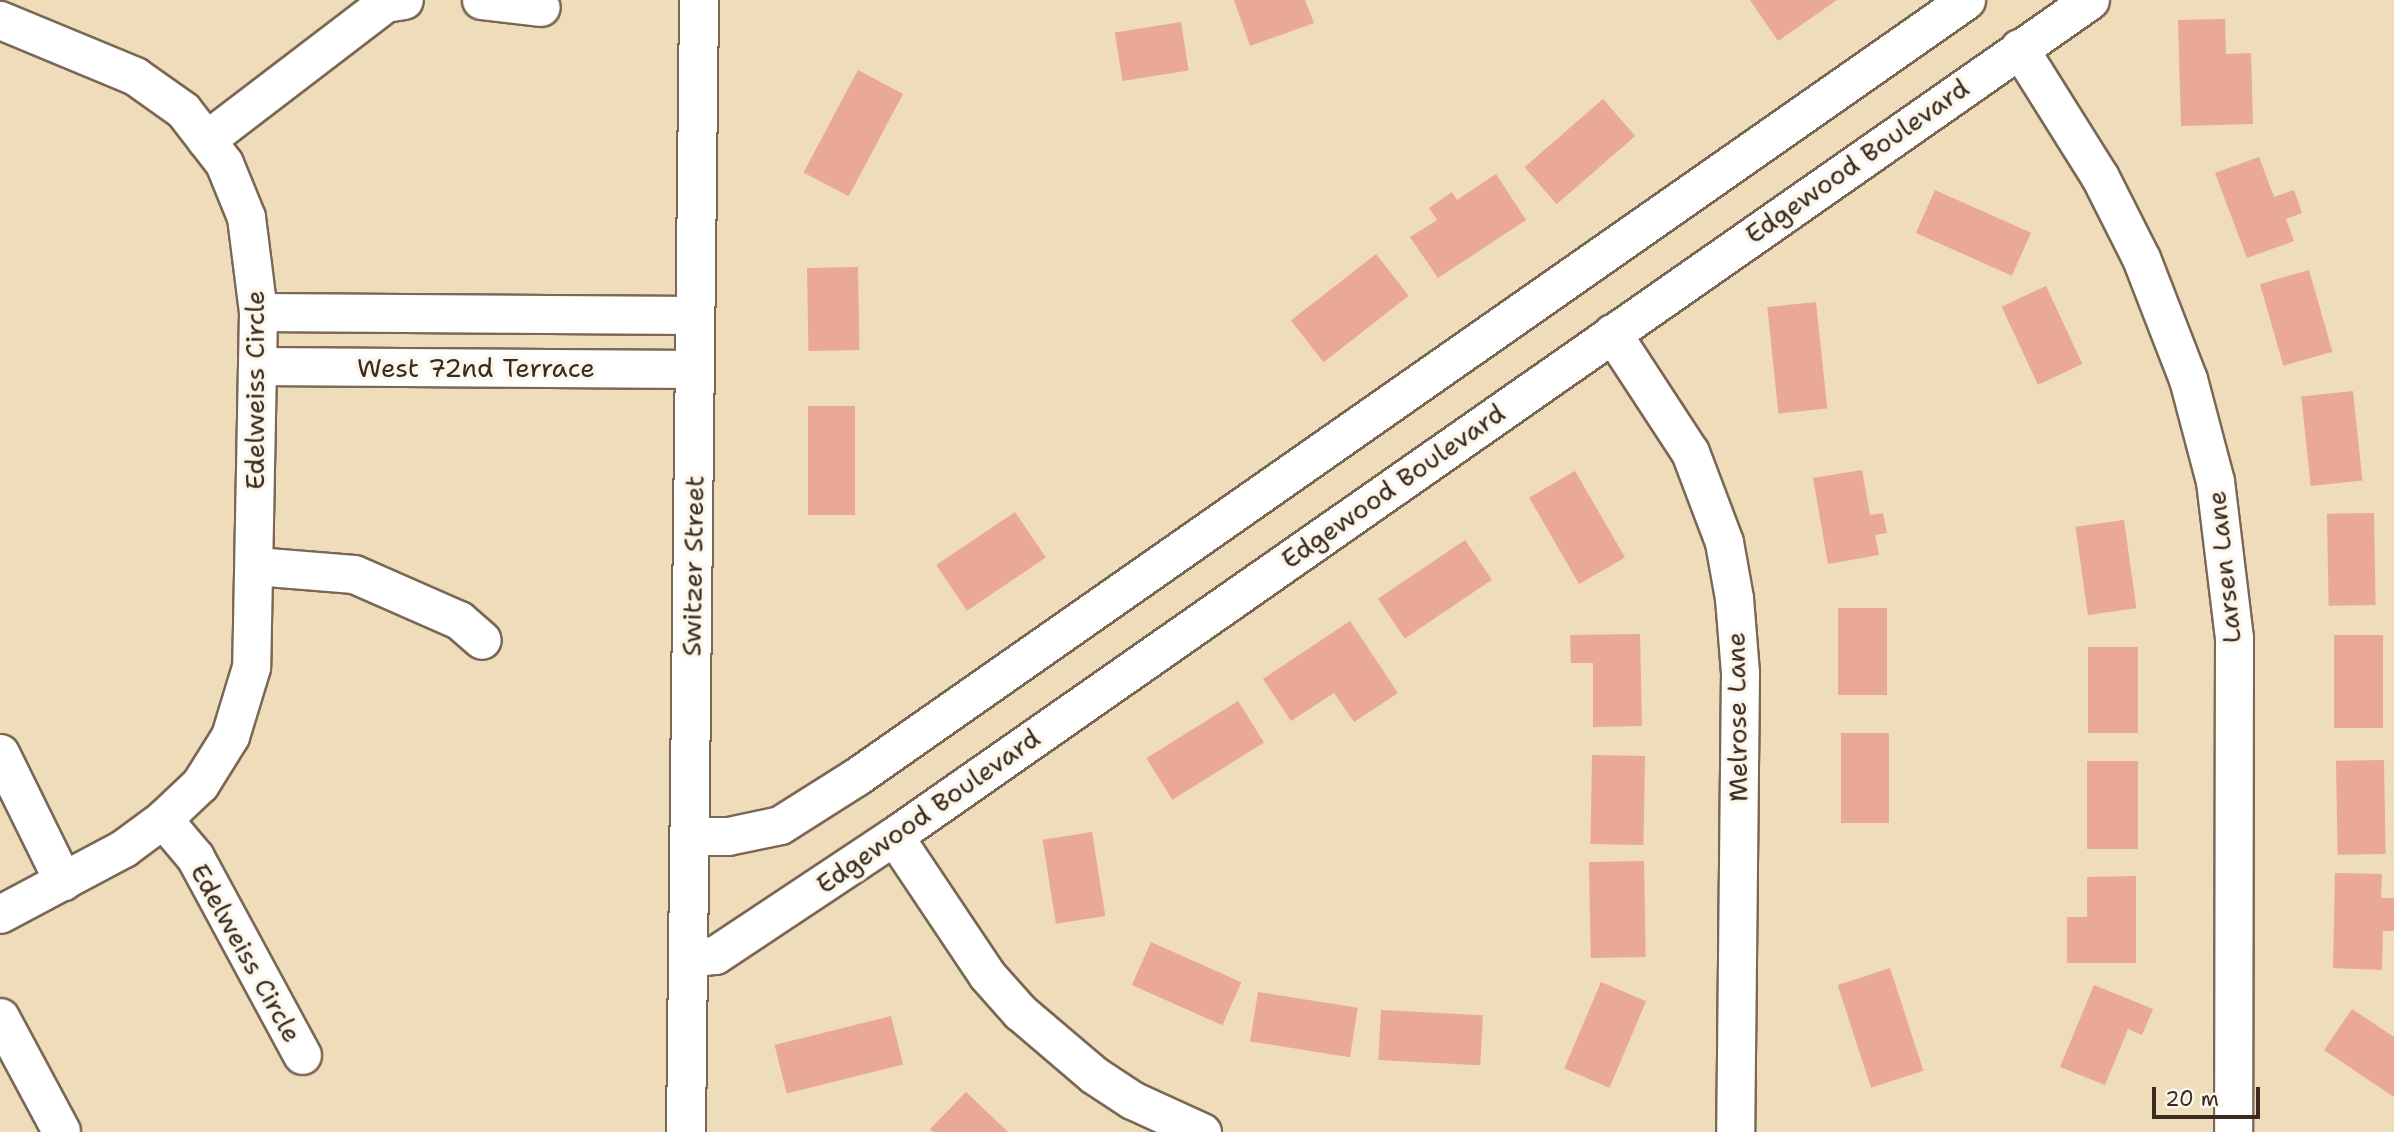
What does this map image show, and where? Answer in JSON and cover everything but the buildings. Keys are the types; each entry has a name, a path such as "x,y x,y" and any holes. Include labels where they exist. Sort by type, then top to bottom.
{"street":[{"path":"206,140 385,3 404,0"},
{"path":"481,0 541,7"},
{"name":"Switzer Street","path":"686,1132 699,0"},
{"path":"689,836 728,836 780,825 856,777 1966,0"},
{"name":"Edgewood Boulevard","path":"689,958 715,956 894,836 2090,0"},
{"name":"Edelweiss Circle","path":"0,20 135,76 183,110 224,163 246,217 258,312 251,667 243,702 230,736 200,784 163,819 124,848 0,914"},
{"name":"Larsen Lane","path":"2019,48 2100,177 2141,258 2188,379 2215,481 2234,637 2233,1132"},
{"name":"West 72nd Terrace","path":"258,312 694,316"},
{"name":"Melrose Lane","path":"1612,333 1690,452 1724,542 1734,598 1740,673 1735,1132"},
{"name":"West 72nd Terrace","path":"257,366 695,369"},
{"path":"255,566 354,573 459,620 482,640"},
{"path":"0,753 63,880"},
{"name":"Edelweiss Circle","path":"163,819 195,857 302,1055"},
{"path":"894,836 987,975 1020,1012 1094,1075 1132,1100 1202,1132"},
{"path":"0,1017 61,1131"}]}
